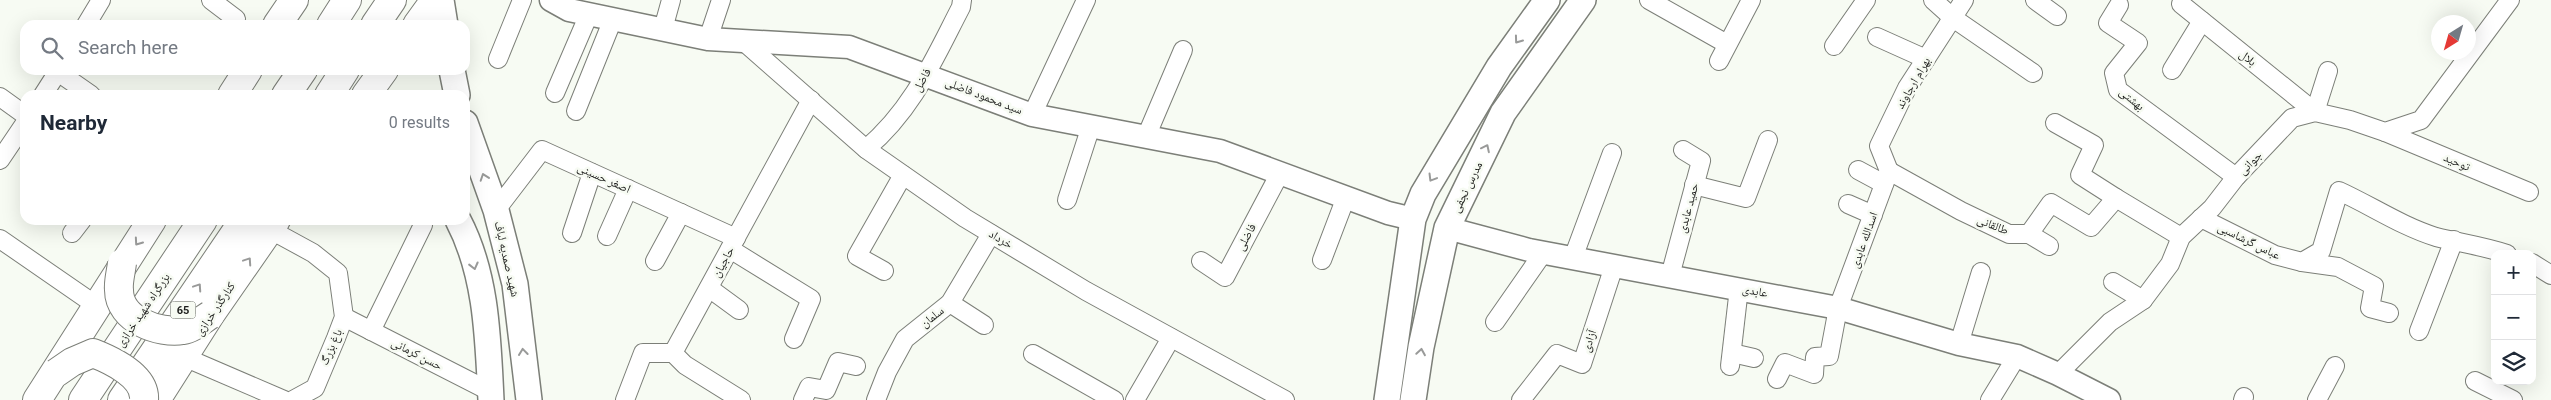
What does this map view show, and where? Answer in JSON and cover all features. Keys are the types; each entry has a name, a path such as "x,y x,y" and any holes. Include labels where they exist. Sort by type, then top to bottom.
{"main road":[{"path":"280,20 294,0"},
{"path":"334,20 347,0"},
{"path":"379,20 392,0"},
{"path":"421,20 435,0"},
{"path":"440,0 444,20"},
{"path":"1387,400 1413,219 1423,194 1499,67 1547,0"},
{"name":"مدرس نجفی","path":"1413,400 1421,346 1448,228 1503,113 1583,0"},
{"path":"235,90 245,75"},
{"path":"289,90 300,75"},
{"path":"331,90 342,75"},
{"path":"370,90 380,75"},
{"path":"453,75 455,90"},
{"name":"شهید صمدیه لباف","path":"470,137 496,210 515,284 532,399"},
{"path":"37,400 56,373 122,264 149,225"},
{"name":"بزرگراه شهید خرازی","path":"83,400 200,225"},
{"name":"65","path":"122,400 241,225"},
{"name":"کنارگذر خرازی","path":"156,400 210,315 272,225"},
{"path":"461,225 467,236 487,316 491,396"},
{"path":"122,264 118,291 124,306 146,326 160,330 185,330 210,315"},
{"path":"56,373 72,362 93,353 118,363 141,386 144,400"}],"street":[{"path":"89,20 101,0"},
{"path":"211,0 236,19"},
{"path":"498,59 522,0"},
{"name":"سید محمود فاضلی","path":"551,0 569,10 708,38 849,47 926,74 1032,115 1220,150 1346,197 1413,219"},
{"path":"663,29 671,0"},
{"path":"708,38 721,0"},
{"path":"1032,115 1086,0"},
{"path":"1648,0 1727,44"},
{"path":"1719,60 1751,0"},
{"path":"1834,46 1866,0"},
{"path":"1933,0 1953,18 2033,74"},
{"name":"بهرام ارجاوند","path":"1887,178 1879,146 1907,88 1964,0"},
{"path":"2035,0 2057,16"},
{"path":"2385,132 2421,120 2510,0"},
{"name":"فاضل","path":"866,149 888,131 911,102 926,74 958,2"},
{"name":"بلال","path":"2181,4 2315,112"},
{"name":"بهشتی","path":"2120,5 2108,23 2138,43 2114,73 2118,90 2236,177"},
{"path":"555,93 589,14"},
{"path":"576,111 613,19"},
{"path":"2172,70 2202,21"},
{"path":"1876,37 1926,59"},
{"name":"خرداد","path":"744,41 866,149 991,234 1171,338 1285,400"},
{"path":"1146,136 1183,50"},
{"path":"2315,112 2328,71"},
{"path":"46,90 56,75"},
{"path":"64,75 84,90"},
{"path":"0,97 20,111"},
{"name":"حاجیان","path":"673,353 811,100"},
{"name":"جوانی","path":"2058,374 2110,322 2143,300 2170,264 2181,237 2212,208 2236,177 2292,118 2315,112 2350,120 2385,132"},
{"path":"2055,123 2094,145 2080,175 2181,237"},
{"path":"1067,200 1091,126"},
{"path":"0,160 20,130"},
{"name":"توحید","path":"2385,132 2528,192"},
{"path":"1694,186 1746,198 1768,140"},
{"name":"اصغر حسینی","path":"496,210 542,150 681,213 733,244 811,299 794,339"},
{"name":"حمید عابدی","path":"1670,276 1701,161 1683,150"},
{"path":"1573,258 1612,153"},
{"name":"طالقانی","path":"1858,170 1887,178 2008,234 2030,234"},
{"path":"572,233 592,173"},
{"name":"فاضلی","path":"1201,261 1225,277 1280,173"},
{"path":"884,271 857,256 903,175"},
{"name":"اسدالله عابدی","path":"1777,379 1785,363 1814,374 1815,357 1829,356 1838,308 1887,178"},
{"path":"607,236 628,189"},
{"path":"2302,262 2321,251 2339,191 2363,201 2393,220 2437,237 2481,245 2495,250"},
{"path":"1322,260 1346,197"},
{"path":"2049,246 2030,234 2051,203 2091,227 2116,198"},
{"path":"1848,204 1873,215"},
{"path":"655,262 681,213"},
{"name":"عباس گرشاسبی","path":"2201,218 2275,255 2302,262 2338,267 2374,286 2370,308 2389,313"},
{"name":"باغ بزرگ","path":"274,225 338,274 344,317 315,388 302,398"},
{"path":"371,331 422,225"},
{"name":"عابدی","path":"1448,228 1543,253 1739,288 1838,308 1959,344 2017,356 2058,374"},
{"name":"سلمان","path":"876,400 887,372 905,339 950,303 991,234"},
{"path":"0,239 97,306"},
{"path":"2419,331 2454,240"},
{"path":"1495,322 1543,253"},
{"name":"آزادی","path":"1522,400 1557,354 1582,364 1614,266"},
{"path":"2536,266 2551,275"},
{"path":"1959,344 1981,272"},
{"path":"2113,282 2143,300"},
{"path":"709,288 739,310"},
{"path":"1739,288 1731,359 1754,358"},
{"path":"950,303 984,325"},
{"name":"حسن کرمانی","path":"344,317 491,396"},
{"path":"1136,400 1171,338"},
{"path":"625,400 643,353 673,353 685,365 739,400"},
{"path":"1033,354 1114,400"},
{"path":"1990,400 2017,356"},
{"path":"184,357 284,400"},
{"path":"803,400 809,387 826,390 838,362 856,366"},
{"path":"2317,400 2335,366"},
{"path":"2058,374 2109,400"},
{"path":"2475,381 2513,400"}]}
